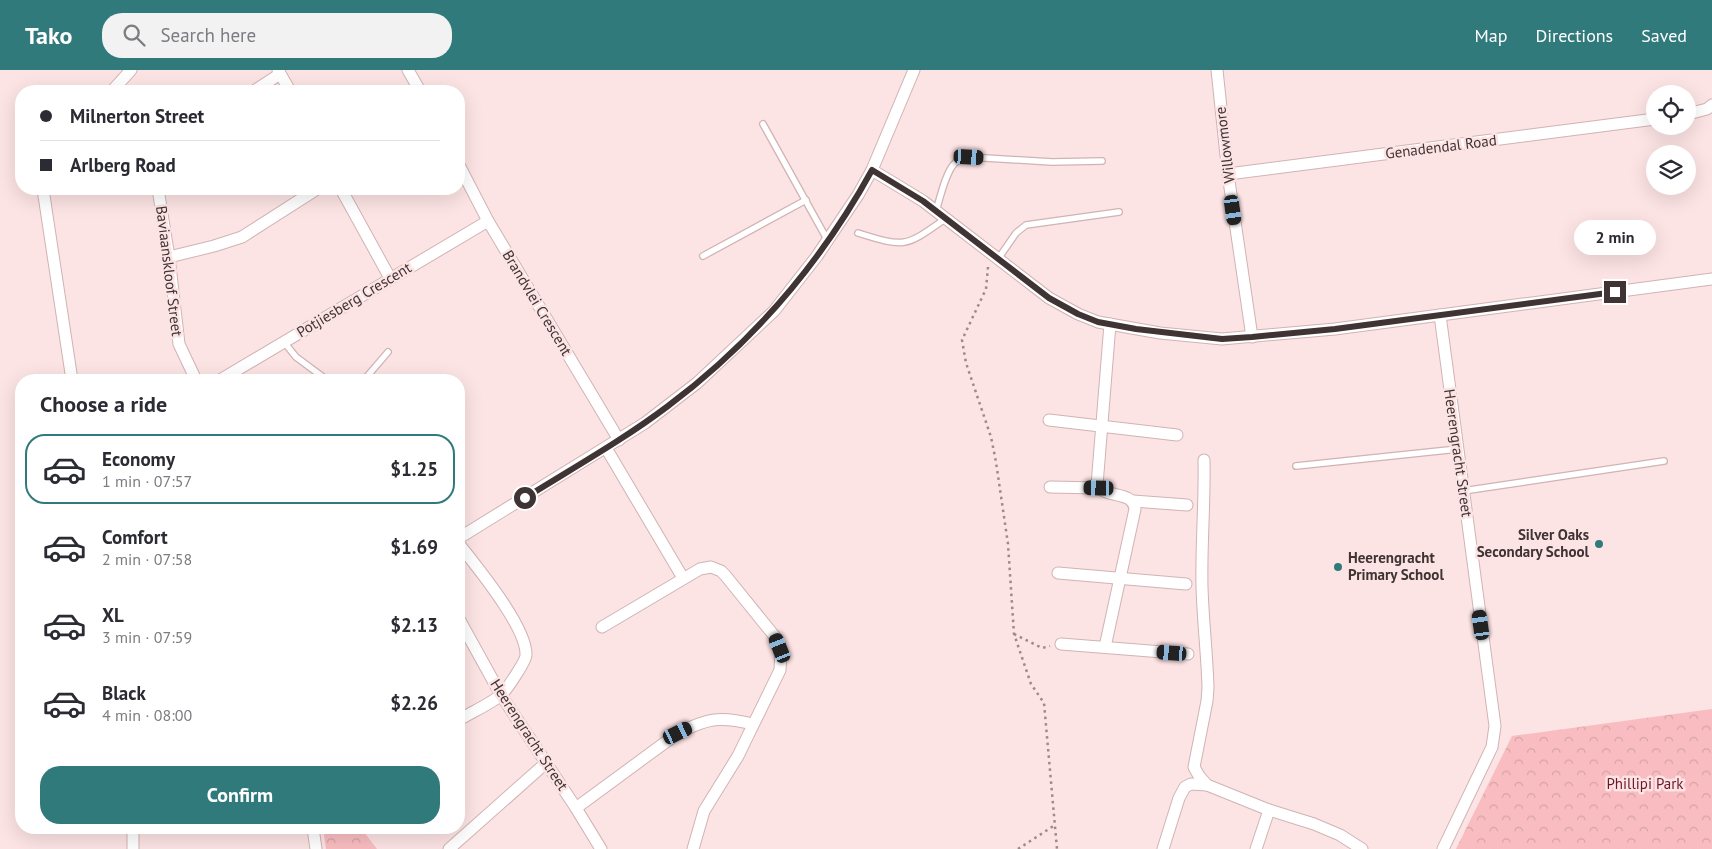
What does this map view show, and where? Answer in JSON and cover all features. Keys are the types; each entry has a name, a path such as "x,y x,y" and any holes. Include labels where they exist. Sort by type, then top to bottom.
{"street":[{"path":"117,85 131,70"},
{"path":"408,70 417,85"},
{"path":"465,534 619,440 670,406 774,312 828,241 853,203 872,170 914,70"},
{"name":"Willowmore","path":"1217,71 1228,174 1252,337"},
{"path":"262,85 279,72 287,85"},
{"path":"1696,112 1712,105"},
{"name":"Genadendal Road","path":"1228,174 1646,120"},
{"path":"872,170 946,218 1049,298 1078,314 1110,324 1188,336 1222,339 1335,329 1712,279"},
{"name":"Brandvlei Crescent","path":"465,177 488,221 619,440"},
{"path":"45,195 71,374"},
{"name":"Baviaanskloof Street","path":"159,195 169,257 179,344 193,374"},
{"path":"169,257 242,237 308,195"},
{"path":"344,195 390,278"},
{"name":"Potjiesberg Crescent","path":"230,374 488,221"},
{"name":"Heerengracht Street","path":"1440,315 1494,720 1492,747 1443,849"},
{"path":"1099,488 1097,483 1110,324"},
{"path":"1048,420 1177,435"},
{"path":"606,448 683,578"},
{"path":"1204,460 1205,496 1202,535 1202,587 1208,687 1194,767 1206,784"},
{"path":"1050,487 1099,488 1132,501 1187,505"},
{"path":"1105,647 1134,514 1135,504 1132,501"},
{"path":"465,552 521,633 526,658 501,695 465,716"},
{"path":"602,627 683,578 706,567 711,567 721,571 776,638 781,658 780,670 738,756 704,811 693,849"},
{"path":"1058,573 1186,584"},
{"name":"Heerengracht Street","path":"465,630 501,695 601,849"},
{"path":"1061,644 1188,654"},
{"path":"576,808 678,733 696,724 709,720 724,719 753,724"},
{"path":"449,849 546,762"},
{"path":"1163,849 1179,798 1185,787 1192,784 1206,784 1269,810 1314,824 1340,835 1362,849"},
{"path":"1256,849 1269,810"},
{"path":"133,834 133,849"},
{"path":"314,834 316,849"}],"lane":[{"path":"763,124 828,241"},
{"path":"936,211 951,168 963,158 1102,162"},
{"path":"702,256 806,200"},
{"path":"994,256 1026,225 1119,212"},
{"path":"858,233 898,244 917,238 946,218"},
{"path":"284,342 296,357 319,374"},
{"path":"369,374 388,352"},
{"path":"1296,466 1458,449"},
{"path":"1463,491 1664,461"}],"path":[{"path":"994,256 986,288 962,340 966,363 991,437 996,462 1008,544 1014,634 1031,684 1044,703 1057,849"},
{"path":"1014,634 1042,648 1061,644"},
{"path":"1018,849 1055,825"}],"green space":[{"name":"Phillipi Park","path":"1712,709 1712,849 1456,849 1512,736"},
{"path":"324,834 366,834 377,849 326,849"}],"place":[{"name":"Silver Oaks Secondary School","path":"1599,544"},
{"name":"Heerengracht Primary School","path":"1338,567"}],"route":[{"path":"525,498 670,406 774,312 837,228 872,170 923,201 1049,298 1078,314 1098,322 1136,329 1174,335 1222,339 1252,337 1335,329 1615,292"}]}
